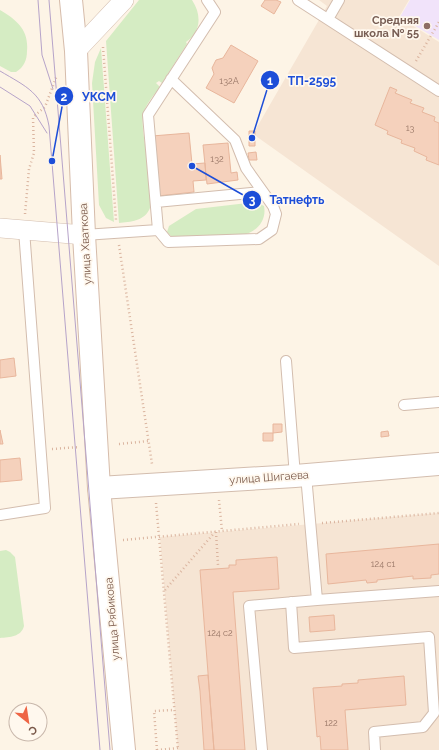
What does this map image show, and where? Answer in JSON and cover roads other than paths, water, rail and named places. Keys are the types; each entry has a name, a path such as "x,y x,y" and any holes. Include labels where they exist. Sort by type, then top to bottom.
{"main road":[{"name":"улица Хваткова","path":"72,0 99,488"},
{"name":"улица Шигаева","path":"99,488 300,476 439,464"},
{"name":"улица Рябикова","path":"99,488 124,750"}],"street":[{"path":"76,51 124,0"},
{"path":"0,228 84,235"}],"lane":[{"path":"171,79 236,140 246,168 262,192 274,206 276,214 272,230 260,239 168,242 158,230 148,115 171,79 215,12 207,0"},
{"path":"298,0 439,91"},
{"path":"328,19 339,0"},
{"path":"156,202 262,192"},
{"path":"0,514 45,508 24,230"},
{"path":"84,235 158,230"},
{"path":"286,361 317,600"},
{"path":"404,405 439,402"},
{"path":"262,750 249,606 439,591"},
{"path":"291,602 294,648 428,637 437,712 423,727 374,732 375,750"}],"tram line":[{"path":"38,0 42,55 53,89"},
{"path":"49,0 110,750"},
{"path":"0,71 26,87 38,98 43,106 49,126 100,750"},
{"path":"0,87 30,106 47,133"}],"place":[{"name":"Средняя школа № 55","path":"427,26"},
{"name":"ТП-2595","path":"252,138"},
{"name":"УКСМ","path":"52,161"},
{"name":"Татнефть","path":"192,166"}]}
